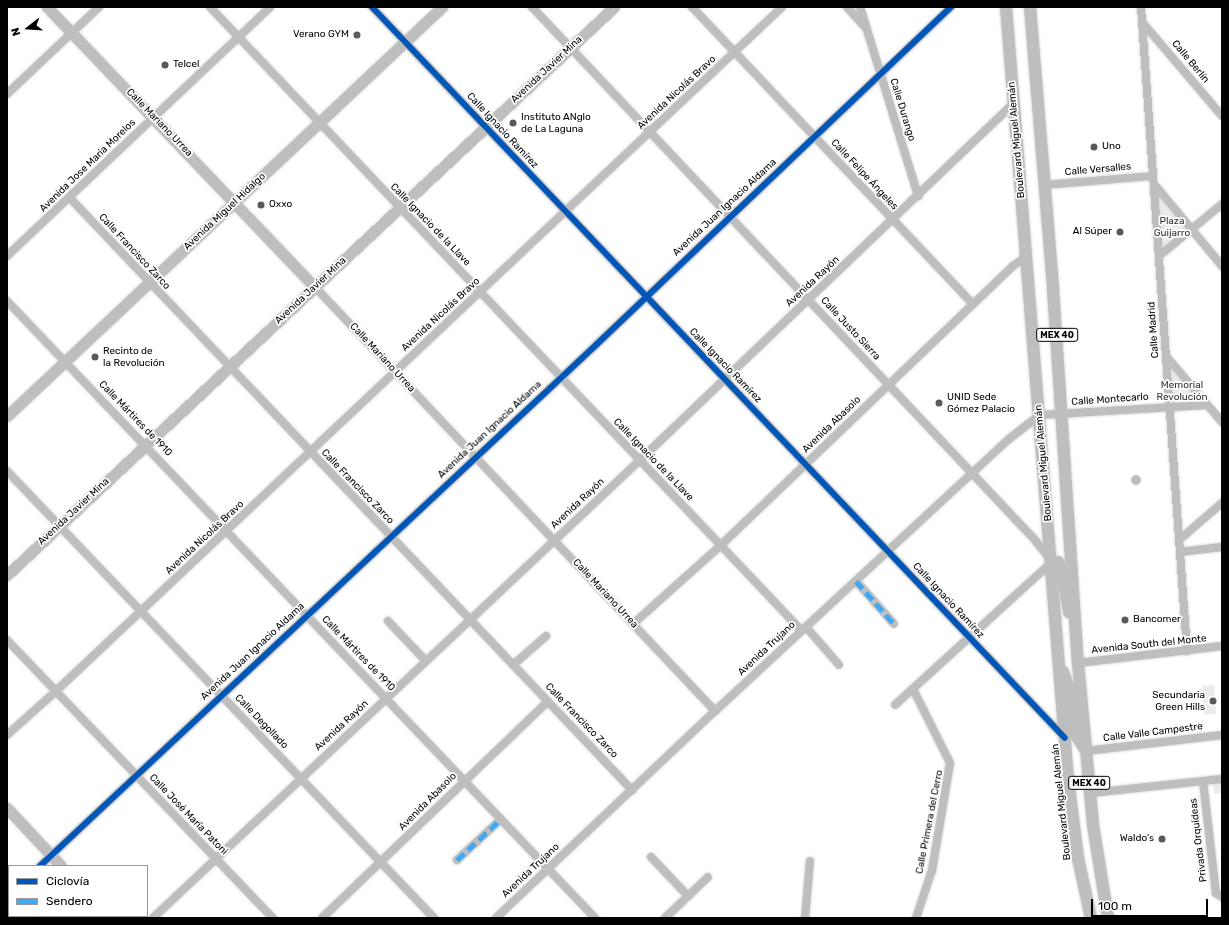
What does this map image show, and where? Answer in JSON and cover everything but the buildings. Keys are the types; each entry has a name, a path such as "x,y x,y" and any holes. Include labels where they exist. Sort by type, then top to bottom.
{"highway":[{"name":"Boulevard Miguel Alemán","path":"1006,7 1073,828 1091,918"},
{"name":"Boulevard Miguel Alemán","path":"1030,7 1062,414 1078,663 1093,825 1108,918"},
{"path":"1052,562 1058,562 1062,567 1068,609 1075,622"},
{"path":"1059,666 1066,677 1070,691 1072,729 1086,751"},
{"path":"1105,903 1118,918"}],"main road":[{"name":"Calle Mariano Urrea","path":"47,7 315,287"},
{"name":"Avenida Miguel Hidalgo","path":"7,416 150,284 442,7"},
{"name":"Avenida Javier Mina","path":"7,575 614,7"},
{"path":"7,808 60,865"}],"street":[{"path":"7,94 100,7"},
{"name":"Calle Ignacio de la Llave","path":"210,7 721,545 839,665"},
{"name":"Avenida Jose Maria Morelos","path":"7,256 270,7"},
{"name":"Calle Ignacio Ramírez","path":"372,7 485,128 1065,738"},
{"name":"Calle Justo Sierra","path":"532,7 1035,540 1052,562"},
{"name":"Calle Felipe Ángeles","path":"692,7 973,304"},
{"name":"Avenida Nicolás Bravo","path":"7,735 141,612 782,7"},
{"path":"847,7 867,29"},
{"name":"Calle Durango","path":"860,7 918,196"},
{"name":"Avenida Juan Ignacio Aldama","path":"41,865 731,217 951,7"},
{"name":"Calle Madrid","path":"1141,7 1187,651"},
{"name":"Calle Berlín","path":"1142,22 1222,116"},
{"name":"Avenida Rayón","path":"153,918 640,460 1014,103"},
{"path":"1153,180 1222,266"},
{"name":"Calle Versalles","path":"1045,185 1153,180"},
{"name":"Calle Francisco Zarco","path":"69,197 632,790"},
{"path":"1159,256 1222,204"},
{"name":"Avenida Abasolo","path":"633,624 721,545 973,304 1027,256"},
{"name":"Calle Mariano Urrea","path":"315,287 715,711"},
{"name":"Calle Mártires de 1910","path":"7,301 146,445 595,918"},
{"path":"1166,356 1222,422"},
{"name":"Calle Montecarlo","path":"1062,414 1170,406 1207,405"},
{"path":"1040,415 1062,414"},
{"name":"Avenida Trujano","path":"496,918 715,711 972,473 1009,439 1040,415"},
{"name":"Calle Degollado","path":"7,471 434,918"},
{"path":"1179,540 1222,503"},
{"path":"1180,552 1222,547"},
{"path":"895,705 1052,562"},
{"path":"856,581 894,624"},
{"path":"388,620 426,661"},
{"path":"513,665 546,636"},
{"name":"Calle José María Patoni","path":"7,640 273,918"},
{"name":"Avenida South del Monte","path":"1078,663 1222,646"},
{"name":"Calle Primera del Cerro","path":"913,689 950,763 932,870 916,918"},
{"name":"Avenida Abasolo","path":"322,918 548,701"},
{"name":"Calle Valle Campestre","path":"1086,751 1222,735"},
{"path":"1090,793 1222,779"},
{"name":"Privada Orquídeas","path":"1203,781 1216,893 1220,896"},
{"path":"457,860 501,820"},
{"path":"651,856 688,896"},
{"path":"805,918 810,862"},
{"path":"665,918 708,878"}],"green space":[{"name":"Plaza Guijarro","path":"1156,187 1192,231 1160,255"},
{"name":"Memorial Revolución","path":"1167,351 1207,402 1171,404"},
{"path":"1214,685 1216,714 1204,715 1202,686"},
{"path":"1222,779 1222,793 1214,794 1213,782"}],"shaded area":[{"path":"1136,475 1141,480 1136,485 1131,480"}],"marked path":[{"path":"856,581 894,624"},
{"path":"457,860 501,819"}],"cycle path":[{"path":"372,7 1065,738"},
{"path":"41,865 597,344 951,7"}],"place":[{"name":"Verano GYM","path":"357,35"},
{"name":"Telcel","path":"165,65"},
{"name":"Instituto ANglo de La Laguna","path":"513,123"},
{"name":"Uno","path":"1094,147"},
{"name":"Oxxo","path":"261,205"},
{"name":"Al Súper","path":"1120,232"},
{"name":"Recinto de la Revolución","path":"95,357"},
{"name":"UNID Sede Gómez Palacio","path":"939,403"},
{"name":"Bancomer","path":"1125,620"},
{"name":"Secundaria Green Hills","path":"1213,701"},
{"name":"Waldo's","path":"1162,839"}]}
